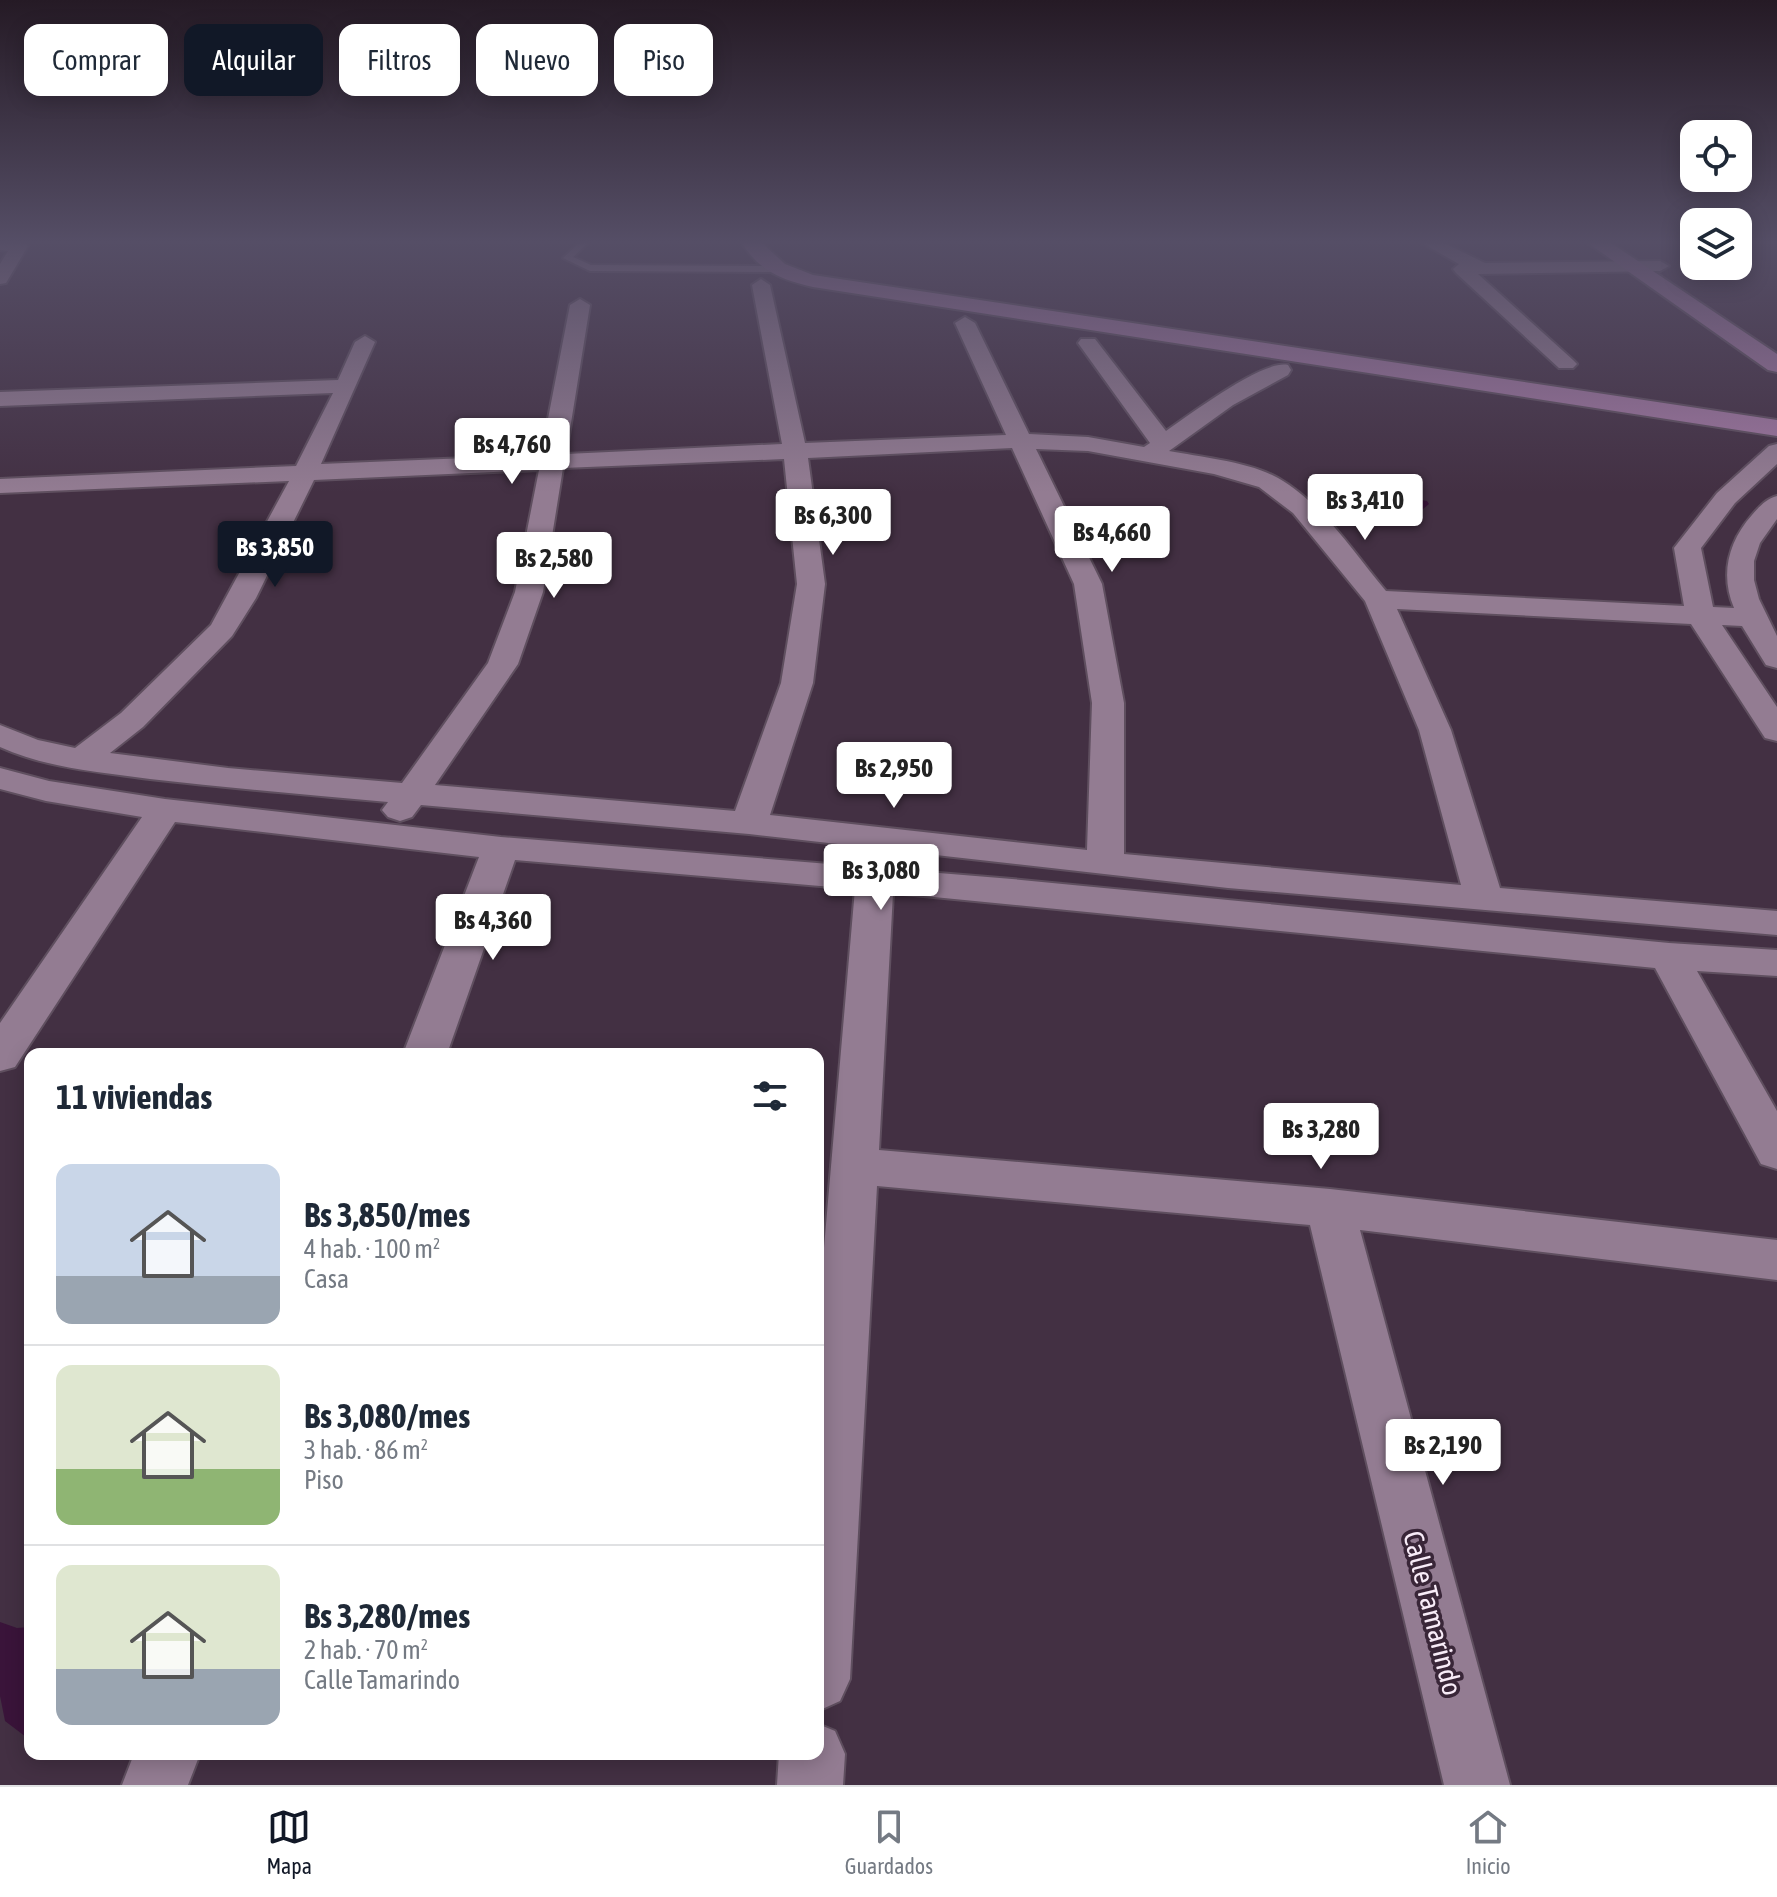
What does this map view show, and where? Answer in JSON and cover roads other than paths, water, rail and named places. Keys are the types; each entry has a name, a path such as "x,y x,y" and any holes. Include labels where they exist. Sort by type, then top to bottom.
{"street":[{"path":"381,834 503,664 529,592 576,326"},
{"path":"749,823 797,683 811,584 776,326"},
{"path":"967,326 1088,584 1108,703 1105,863"},
{"path":"1110,326 1777,428"},
{"path":"1523,326 1566,364"},
{"path":"1727,326 1775,356"},
{"path":"1737,326 1775,356"},
{"path":"81,760 132,720 222,630 242,598 306,470 365,342"},
{"path":"1088,343 1158,449"},
{"path":"1158,449 1225,400 1280,370"},
{"path":"0,399 347,386"},
{"path":"0,486 306,470 1021,441 1158,449 1268,482 1302,508 1378,599 1435,730 1484,898"},
{"path":"1777,451 1756,478 1687,548 1700,615 1777,731"},
{"path":"1756,478 1777,501 1760,519 1742,547 1741,587 1749,618 1777,659"},
{"path":"1378,599 1749,618"},
{"path":"0,735 27,747 81,760 228,778 749,823 1228,877 1777,923"},
{"path":"0,778 46,791 165,810 501,848 1012,891 1669,956 1777,963"},
{"path":"0,1056 165,810"},
{"path":"427,1048 501,848"},
{"path":"1012,854 1012,891"},
{"path":"824,1598 875,881"},
{"path":"1669,956 1777,1152"},
{"path":"856,1166 1330,1208 1777,1260"},
{"name":"Calle Tamarindo","path":"1330,1208 1477,1785"},
{"path":"155,1785 165,1760"},
{"path":"810,1785 812,1760"}]}
